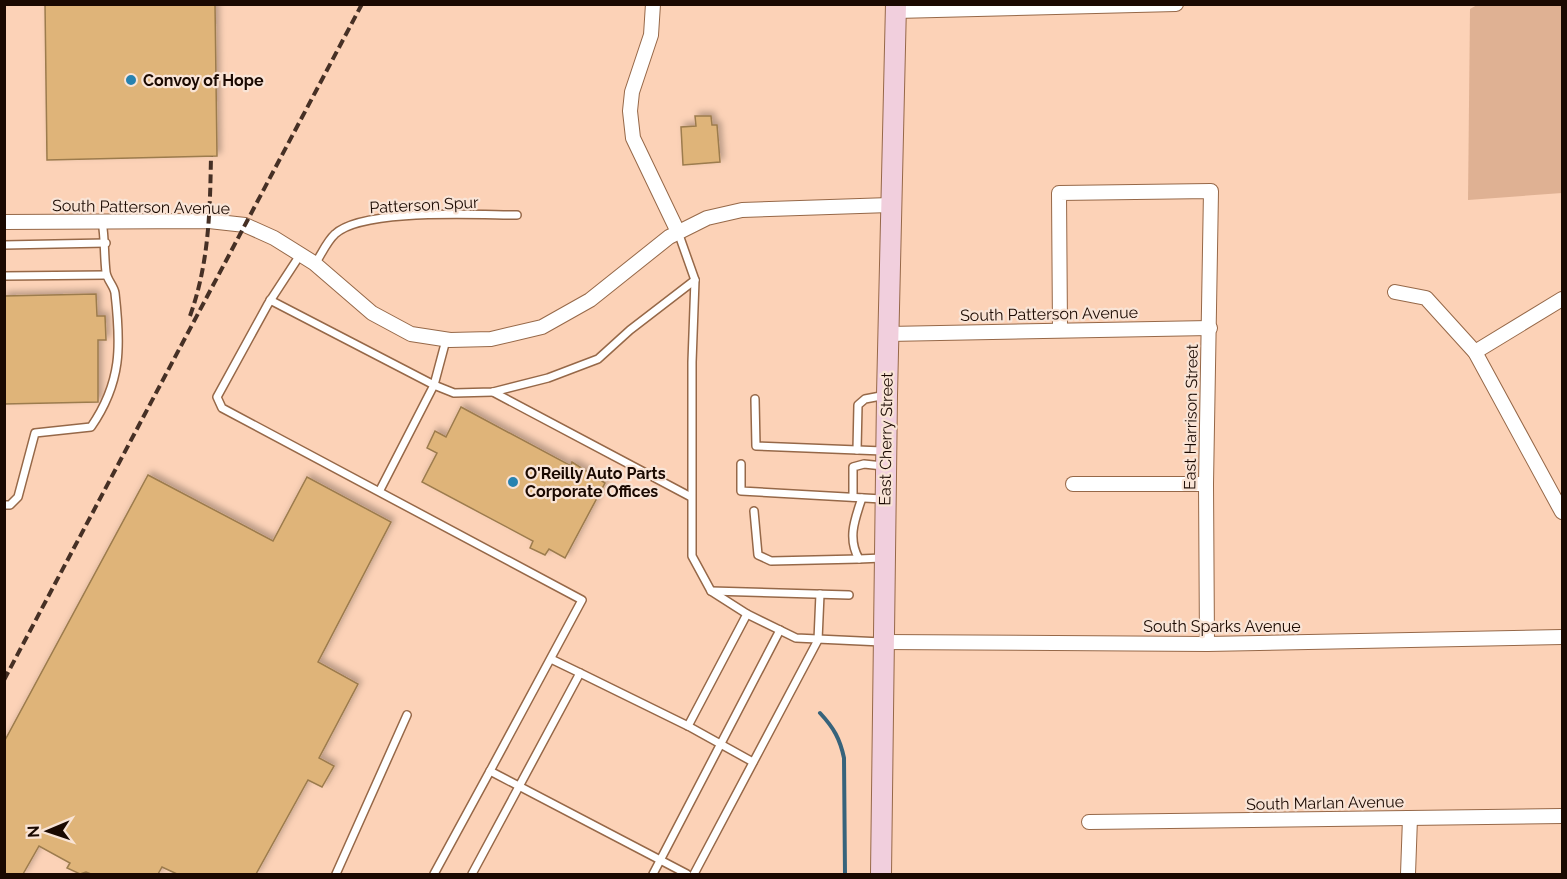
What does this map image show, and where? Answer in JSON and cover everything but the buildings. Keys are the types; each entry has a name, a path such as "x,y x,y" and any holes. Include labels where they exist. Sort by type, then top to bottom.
{"street":[{"path":"653,4 651,35 632,92 632,129 633,138 678,232"},
{"path":"896,8 1176,4"},
{"name":"East Cherry Street","path":"881,874 882,642 896,8"},
{"name":"East Harrison Street","path":"1060,329 1059,193 1211,191 1206,484 1207,644"},
{"name":"South Patterson Avenue","path":"4,222 209,221 245,225 274,238 315,264 372,313 411,334 446,340 491,339 542,327 590,300 629,266 678,232 707,218 742,210 890,205"},
{"path":"1395,292 1426,298 1475,352 1563,512"},
{"path":"1475,352 1563,299"},
{"name":"South Patterson Avenue","path":"888,334 1210,328"},
{"path":"1073,484 1206,484"},
{"name":"South Sparks Avenue","path":"882,642 1207,644 1563,637"},
{"name":"South Marlan Avenue","path":"1089,822 1563,816"},
{"path":"1408,874 1410,818"}],"lane":[{"name":"Patterson Spur","path":"315,264 336,233 371,219 427,215 517,215"},
{"path":"4,505 10,505 18,497 35,434 92,427 107,405 118,363 115,290 106,275 106,243 102,221"},
{"path":"678,232 695,280 692,556 711,591 747,614 796,638 882,642"},
{"path":"4,245 106,243"},
{"path":"300,255 270,300 217,397 222,408 380,490 582,600 434,874"},
{"path":"4,276 106,275"},
{"path":"270,300 434,385 454,393 492,392 548,378 598,359 630,330 695,280"},
{"path":"380,490 434,385 446,340"},
{"path":"492,392 691,497"},
{"path":"857,450 858,405 866,399 887,395"},
{"path":"755,399 756,446 857,450 886,458"},
{"path":"852,497 853,467 886,458"},
{"path":"741,464 741,491 885,499"},
{"path":"859,559 853,549 852,528 862,498"},
{"path":"754,511 758,555 771,561 884,558"},
{"path":"711,591 849,596"},
{"path":"694,874 818,640 820,594"},
{"path":"688,726 747,614"},
{"path":"653,874 780,630"},
{"path":"551,659 688,726 753,762"},
{"path":"472,874 579,673"},
{"path":"336,874 407,715"},
{"path":"490,771 687,874"}],"shaded area":[{"path":"1477,5 1562,5 1562,193 1468,200 1470,9"}],"waterway":[{"path":"820,713 836,734 844,758 845,874"}],"railway":[{"path":"4,680 362,4"},
{"path":"190,316 205,257 211,156"}],"place":[{"name":"Convoy of Hope","path":"131,80"},
{"name":"O'Reilly Auto Parts Corporate Offices","path":"513,482"}]}
